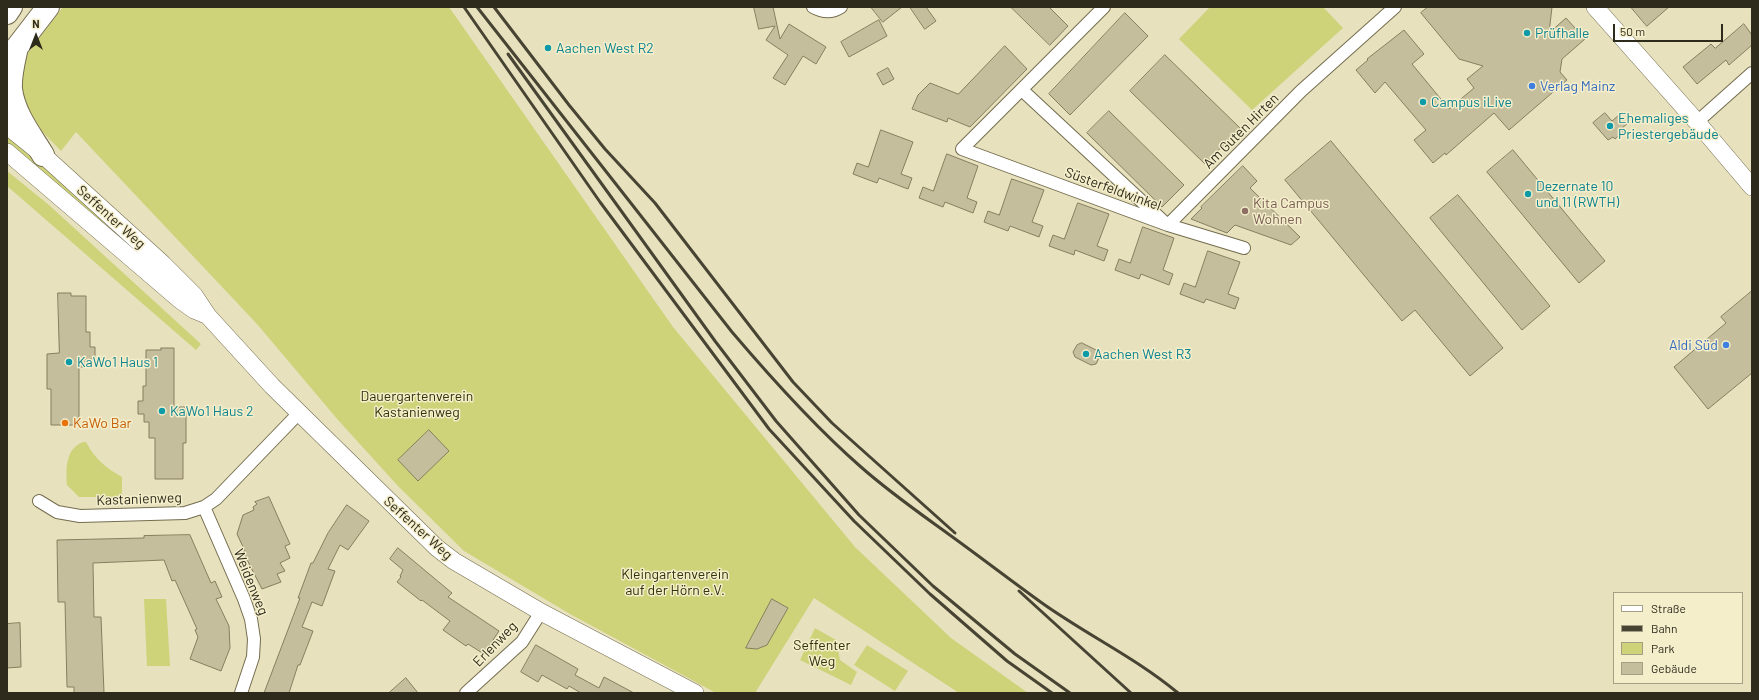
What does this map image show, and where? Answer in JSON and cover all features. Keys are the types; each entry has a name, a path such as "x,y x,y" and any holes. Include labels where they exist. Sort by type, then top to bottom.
{"highway":[{"path":"44,155 17,110 11,89 12,53 48,7"}],"street":[{"path":"813,7 822,11 830,11 841,7"},
{"name":"Süsterfeldwinkel","path":"1104,7 962,149 1168,225"},
{"name":"Am Guten Hirten","path":"1168,225 1302,91 1395,7"},
{"path":"1595,7 1697,122 1752,187"},
{"path":"1697,122 1752,73"},
{"name":"Süsterfeldwinkel","path":"1022,90 1168,225"},
{"name":"Seffenter Weg","path":"7,126 44,155 163,264 194,296 208,316 264,378 437,548 454,561 541,612 695,693"},
{"name":"Seffenter Weg","path":"7,152 180,300 194,310 208,316"},
{"path":"1168,225 1244,248"},
{"name":"Kastanienweg","path":"39,501 57,512 80,516 185,513 204,507 216,499 299,413"},
{"name":"Weidenweg","path":"204,507 244,599 251,619 254,639 253,658 242,693"},
{"name":"Erlenweg","path":"466,693 522,642 541,612"}],"green space":[{"path":"63,7 449,7 673,327 855,547 951,638 1028,693 959,693 814,598 755,693 716,693 570,614 464,551 398,486 338,420 257,324 76,132 61,151 32,121 22,107 21,62"},
{"path":"1210,7 1323,7 1343,28 1252,110 1179,39"},
{"path":"7,134 32,154 102,220 109,229 7,146"},
{"path":"7,171 49,205 201,344 196,350 7,186"},
{"path":"86,442 101,462 122,477 122,497 79,497 67,485 67,466 70,454 77,445"},
{"path":"144,599 166,599 170,666 147,666"},
{"name":"Seffenter Weg","path":"815,628 836,640 840,660 857,672 851,685 800,660"},
{"path":"867,645 908,671 895,691 854,665"}],"building":[{"path":"754,7 773,7 780,39 789,24 826,47 816,64 803,56 785,85 773,78 788,55 766,40 775,26 759,29"},
{"path":"871,7 902,7 883,22"},
{"path":"910,7 926,7 936,21 925,29"},
{"path":"1011,7 1049,7 1068,26 1050,45"},
{"path":"1428,7 1552,7 1549,33 1566,18 1585,39 1562,59 1560,72 1567,80 1509,130 1494,113 1446,155 1445,153 1433,163 1414,140 1426,130 1385,82 1375,93 1356,70 1368,60 1367,59 1404,30 1424,54 1412,64 1449,109 1474,88 1467,79 1483,66 1459,59 1421,13"},
{"path":"1631,7 1669,7 1647,26"},
{"path":"1125,13 1148,36 1070,115 1049,94"},
{"path":"879,20 887,36 849,57 841,42"},
{"path":"1744,24 1752,35 1752,45 1729,65 1726,60 1697,84 1683,67 1711,44 1715,48"},
{"path":"1005,46 1027,69 970,127 948,118 947,122 912,109 918,95 930,83 958,94"},
{"path":"1165,55 1240,128 1205,164 1130,91"},
{"path":"888,68 894,79 883,85 877,74"},
{"path":"1109,111 1184,185 1162,207 1087,133"},
{"name":"Ehemaliges Priestergebäude","path":"1605,113 1612,121 1619,115 1627,124 1622,128 1625,130 1615,139 1613,137 1608,140 1593,123"},
{"path":"881,130 913,142 901,174 912,178 908,189 879,178 877,183 853,174 857,163 868,167"},
{"path":"1331,141 1503,348 1470,376 1415,310 1402,321 1285,180"},
{"name":"Dezernate 10 und 11 (RWTH)","path":"1513,150 1605,261 1579,283 1487,172"},
{"path":"947,154 978,166 967,198 977,202 973,213 945,202 943,207 919,198 923,187 933,191"},
{"path":"1243,166 1257,181 1250,188 1300,237 1291,245 1235,225 1227,233 1191,219 1202,208 1201,207"},
{"path":"1012,179 1044,190 1032,222 1043,226 1039,237 1010,226 1008,231 984,222 988,211 999,215"},
{"path":"1458,195 1550,306 1522,330 1430,218"},
{"path":"1078,203 1109,214 1097,246 1108,250 1104,261 1075,250 1074,255 1049,246 1053,235 1064,239"},
{"path":"1143,227 1174,238 1163,270 1173,274 1169,285 1141,274 1139,279 1115,270 1119,259 1130,263"},
{"path":"1208,251 1240,262 1228,294 1239,298 1235,309 1206,299 1204,303 1180,294 1184,283 1195,287"},
{"name":"Aldi Süd","path":"1752,291 1752,373 1708,409 1674,367 1726,323 1721,317"},
{"name":"KaWo1 Haus 1","path":"58,293 71,293 71,296 86,296 86,332 90,332 90,347 95,347 95,359 90,359 90,367 79,367 79,425 51,425 51,389 47,389 47,354 59,353"},
{"name":"Aachen West R3","path":"1082,343 1098,351 1100,356 1096,364 1091,365 1075,357 1073,352 1077,345"},
{"name":"KaWo1 Haus 2","path":"161,348 174,348 174,407 186,407 186,443 183,443 183,479 155,479 155,438 149,438 149,422 144,422 144,414 138,414 138,401 143,401 143,386 146,386 146,350 161,350"},
{"path":"429,430 449,451 418,481 398,460"},
{"path":"269,497 290,544 285,546 290,558 280,563 285,571 277,574 281,582 262,589 243,552 245,551 237,534 243,515 254,510 253,507 257,504 255,502"},
{"path":"347,505 369,521 348,550 340,545 328,569 335,571 322,606 312,602 302,627 313,631 300,665 298,665 289,693 264,693 300,598 298,598 311,563 313,563 328,533"},
{"path":"190,535 211,583 215,581 222,597 216,599 229,626 230,648 221,671 190,659 198,637 195,630 197,629 175,580 172,581 164,560 93,563 94,617 101,617 104,693 74,693 74,687 67,687 65,602 58,602 57,540 144,538 144,536"},
{"path":"398,548 452,593 448,597 499,631 484,654 468,644 466,646 443,630 450,621 397,582 401,577 400,576 403,570 390,559"},
{"path":"772,599 788,608 767,645 757,649 746,648"},
{"path":"20,623 21,667 7,668 7,624"},
{"path":"536,645 578,669 575,675 599,688 604,677 634,693 581,693 569,686 567,689 542,675 538,682 521,672"},
{"path":"406,678 418,693 389,693"}],"railway":[{"path":"464,7 600,202 769,429 854,521 930,594 1007,661 1052,693"},
{"path":"477,7 732,332 810,419 861,467 892,493 1059,615 1162,680 1178,693"},
{"path":"494,7 569,105 605,149 655,203 793,382 832,423 955,533"},
{"path":"508,54 715,341 776,421 859,515 933,586 1015,654 1070,693"},
{"path":"1019,591 1131,693"}],"place":[{"name":"Prüfhalle","path":"1527,33"},
{"name":"Aachen West R2","path":"548,48"},
{"name":"Verlag Mainz","path":"1532,86"},
{"name":"Campus iLive","path":"1423,102"},
{"name":"Ehemaliges Priestergebäude","path":"1610,126"},
{"name":"Dezernate 10 und 11 (RWTH)","path":"1528,194"},
{"name":"Kita Campus Wohnen","path":"1245,211"},
{"name":"Aldi Süd","path":"1726,345"},
{"name":"Aachen West R3","path":"1086,354"},
{"name":"KaWo1 Haus 1","path":"69,362"},
{"name":"KaWo1 Haus 2","path":"162,411"},
{"name":"KaWo Bar","path":"65,423"}],"park label":[{"name":"Dauergartenverein Kastanienweg","path":"417,404"},
{"name":"Kleingartenverein auf der Hörn e.V.","path":"675,582"}]}
